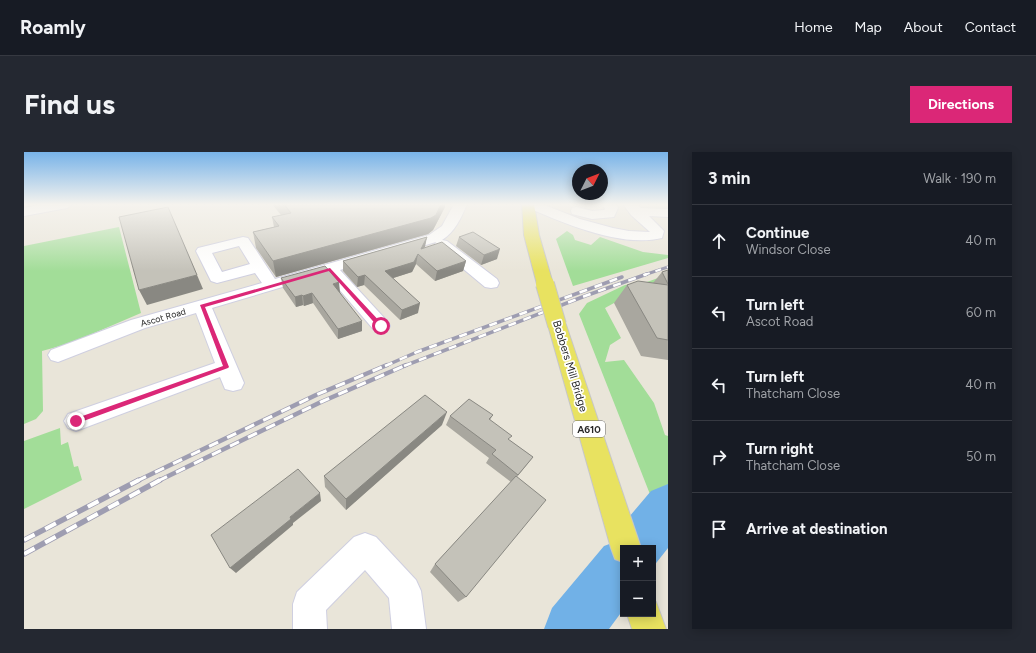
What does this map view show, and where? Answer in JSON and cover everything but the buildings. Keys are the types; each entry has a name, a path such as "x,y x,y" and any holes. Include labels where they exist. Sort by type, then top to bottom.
{"main road":[{"name":"Bobbers Mill Bridge","path":"530,226 557,325 624,540"},
{"path":"645,617 649,629"}],"street":[{"name":"Ascot Road","path":"58,355 138,324 434,238 443,234 450,226"},
{"path":"605,226 626,235 643,238 668,237"},
{"path":"651,226 657,232 656,235 652,237"},
{"path":"434,238 491,283"},
{"path":"260,267 272,286"},
{"path":"330,269 381,326"},
{"path":"76,421 230,375 202,306"},
{"path":"310,629 309,604 365,548 405,591 409,629"}],"green space":[{"path":"119,227 141,313 71,343 42,351 43,411 36,419 24,424 24,246"},
{"path":"567,231 573,235 575,240 591,245 600,237 643,252 668,255 668,258 573,286 556,239"},
{"path":"658,278 668,287 614,303 605,308 621,338 610,345 605,362 624,360 654,403 665,435 668,436 668,499 657,512 579,314 587,303 625,285 647,282"},
{"path":"60,428 61,445 68,442 74,467 78,466 82,480 24,509 24,441"}],"waterway":[{"path":"638,545 668,508"},
{"path":"573,629 620,569"}],"railway":[{"path":"647,274 668,267"},
{"path":"404,366 585,296 647,274"},
{"path":"385,366 417,352 622,277"},
{"path":"138,480 316,395 387,365"},
{"path":"159,480 321,402 406,365"},
{"path":"24,540 138,480"},
{"path":"24,554 159,480"}],"route":[{"path":"76,421 226,367 202,306 330,269 381,326"}]}
